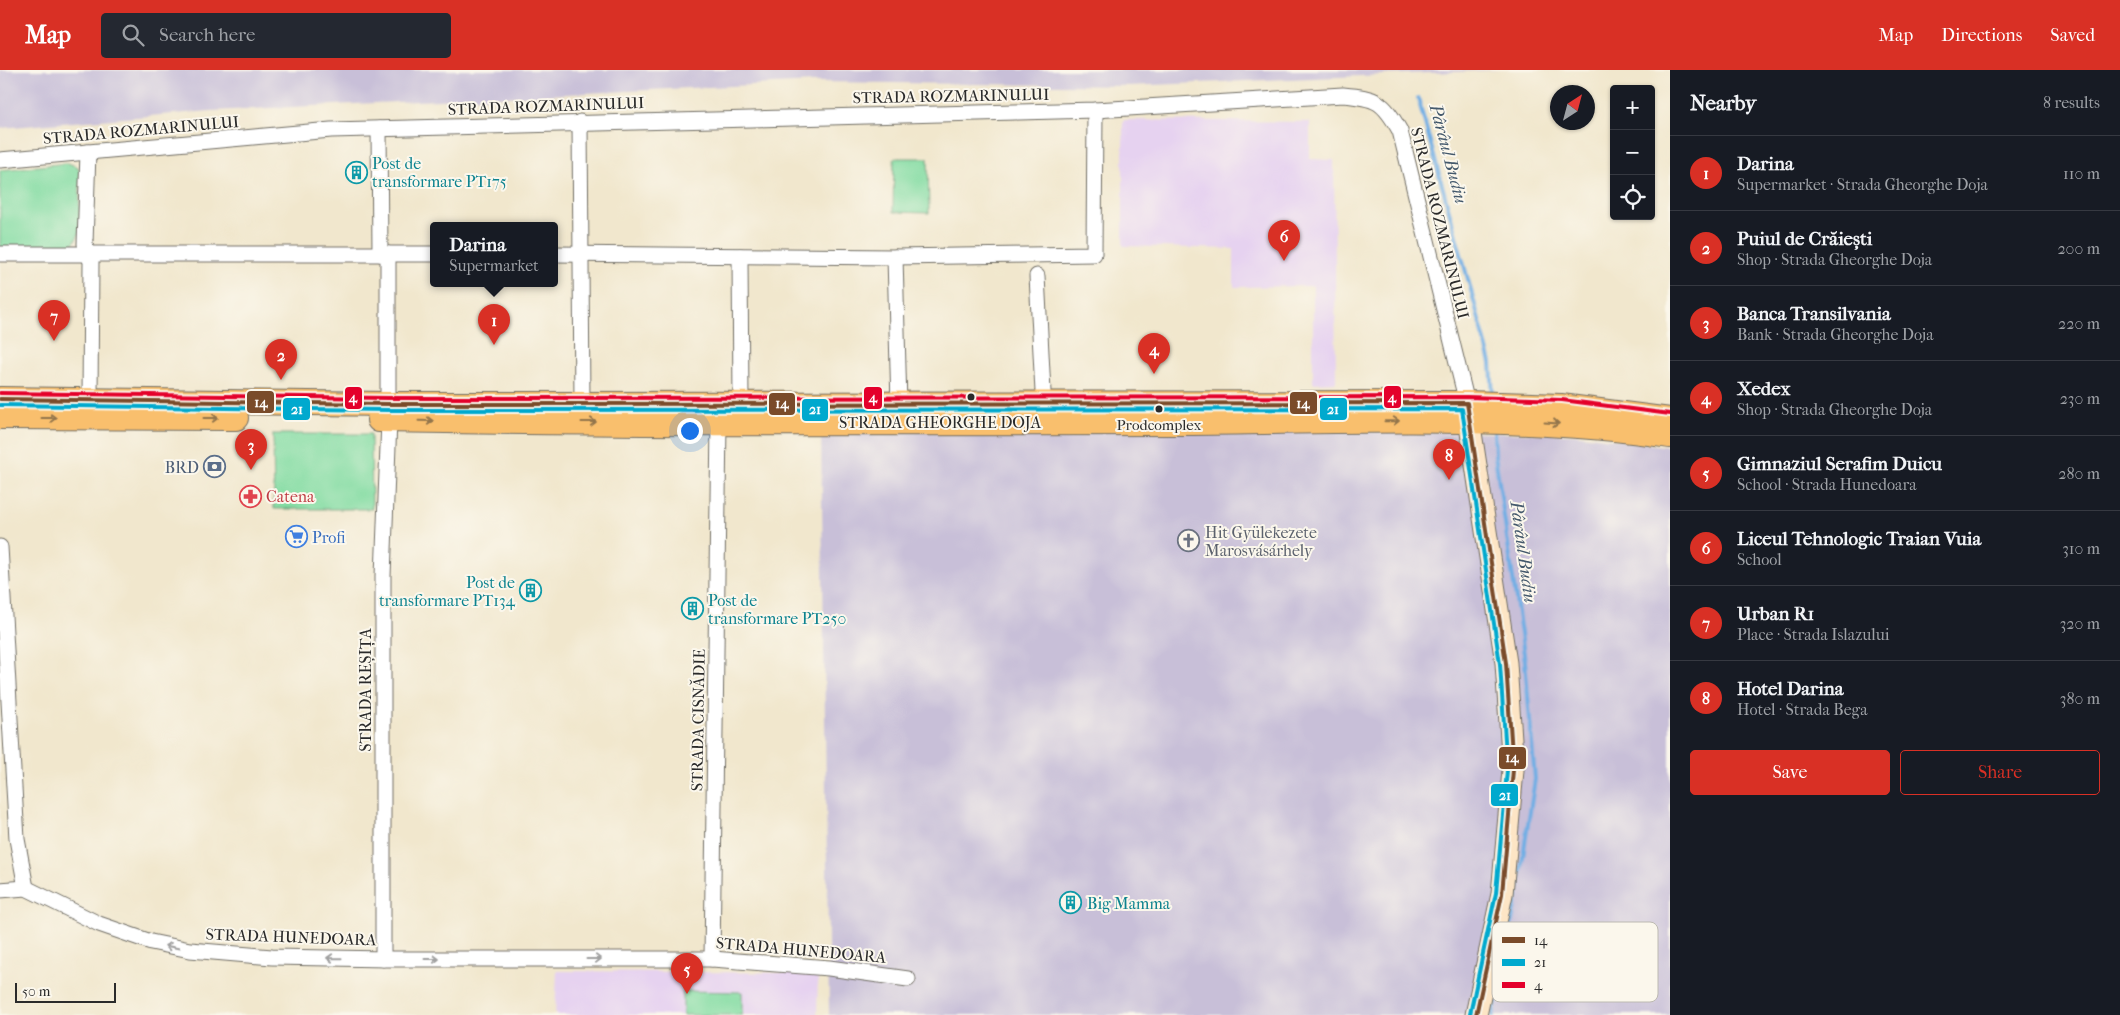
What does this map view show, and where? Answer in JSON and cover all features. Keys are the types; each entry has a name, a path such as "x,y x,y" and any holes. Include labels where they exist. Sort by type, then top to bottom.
{"main road":[{"name":"STRADA GHEORGHE DOJA","path":"0,399 90,398 388,412 719,422 1044,414 1503,412 1561,406 1670,420"},
{"name":"STRADA GHEORGHE DOJA","path":"0,417 388,412 582,404 899,404 1044,414"},
{"path":"1473,412 1506,663 1513,770 1502,894 1496,922"},
{"name":"STRADA GHEORGHE DOJA","path":"1503,412 1670,436"},
{"path":"1476,1015 1492,941"}],"street":[{"name":"STRADA ROZMARINULUI","path":"0,160 331,130 1095,110 1343,95 1368,98 1388,108 1400,131 1473,412"},
{"path":"558,254 895,256 1094,254 1095,110"},
{"path":"580,122 582,404"},
{"name":"STRADA REȘIȚA","path":"379,129 388,412 383,576 383,959"},
{"path":"88,152 85,244 90,255 90,398"},
{"path":"0,254 430,254"},
{"path":"740,256 742,405"},
{"path":"895,256 899,404"},
{"path":"1037,276 1044,414"},
{"name":"STRADA CISNĂDIE","path":"712,959 719,422"},
{"path":"0,547 17,840 26,888 0,890"},
{"name":"STRADA HUNEDOARA","path":"26,888 100,924 151,942 190,950 272,957 383,959 712,959 830,968 908,979"}],"shaded area":[{"path":"0,70 1500,70 1130,86 815,82 211,111 0,128"},
{"path":"1123,120 1310,122 1310,159 1334,160 1336,382 1313,383 1313,286 1234,287 1234,249 1123,246"},
{"path":"821,428 1182,429 1574,434 1670,447 1670,1015 829,1015"},
{"path":"557,971 818,973 817,1015 555,1015"}],"green space":[{"path":"894,158 928,158 929,213 893,212"},
{"path":"68,163 78,167 80,172 79,234 72,246 65,249 0,248 0,170"},
{"path":"273,434 371,434 372,509 274,509"},
{"path":"683,991 742,992 742,1015 683,1015"}],"waterway":[{"name":"Pârâul Budiu","path":"1418,98 1491,363 1493,397"},
{"name":"Pârâul Budiu","path":"1494,429 1495,455 1525,661 1535,779 1512,922"},
{"name":"Pârâul Budiu","path":"1493,1015 1496,1002"}],"transit line":[{"name":"4","path":"0,393 388,398 1467,397 1562,400 1670,414"},
{"name":"14","path":"0,399 388,404 1467,403 1506,663 1513,770 1502,894 1496,922"},
{"name":"21","path":"0,405 388,410 1462,409 1500,664 1507,770 1496,893 1470,1014"},
{"name":"14","path":"1476,1015 1492,941"}],"place":[{"name":"Post de transformare PT175","path":"356,172"},
{"name":"Liceul Tehnologic Traian Vuia","path":"1284,261"},
{"name":"Urban R1","path":"54,341"},
{"name":"Darina","path":"494,345"},
{"name":"Xedex","path":"1154,374"},
{"name":"Puiul de Crăiești","path":"281,380"},
{"name":"Prodcomplex","path":"1159,409"},
{"name":"BRD","path":"215,467"},
{"name":"Banca Transilvania","path":"251,470"},
{"name":"Hotel Darina","path":"1449,480"},
{"name":"Catena","path":"250,496"},
{"name":"Profi","path":"296,537"},
{"name":"Hit Gyülekezete Marosvásárhely","path":"1189,541"},
{"name":"Post de transformare PT134","path":"531,591"},
{"name":"Post de transformare PT250","path":"692,609"},
{"name":"Big Mamma","path":"1071,903"},
{"name":"Gimnaziul Serafim Duicu","path":"687,994"}]}
